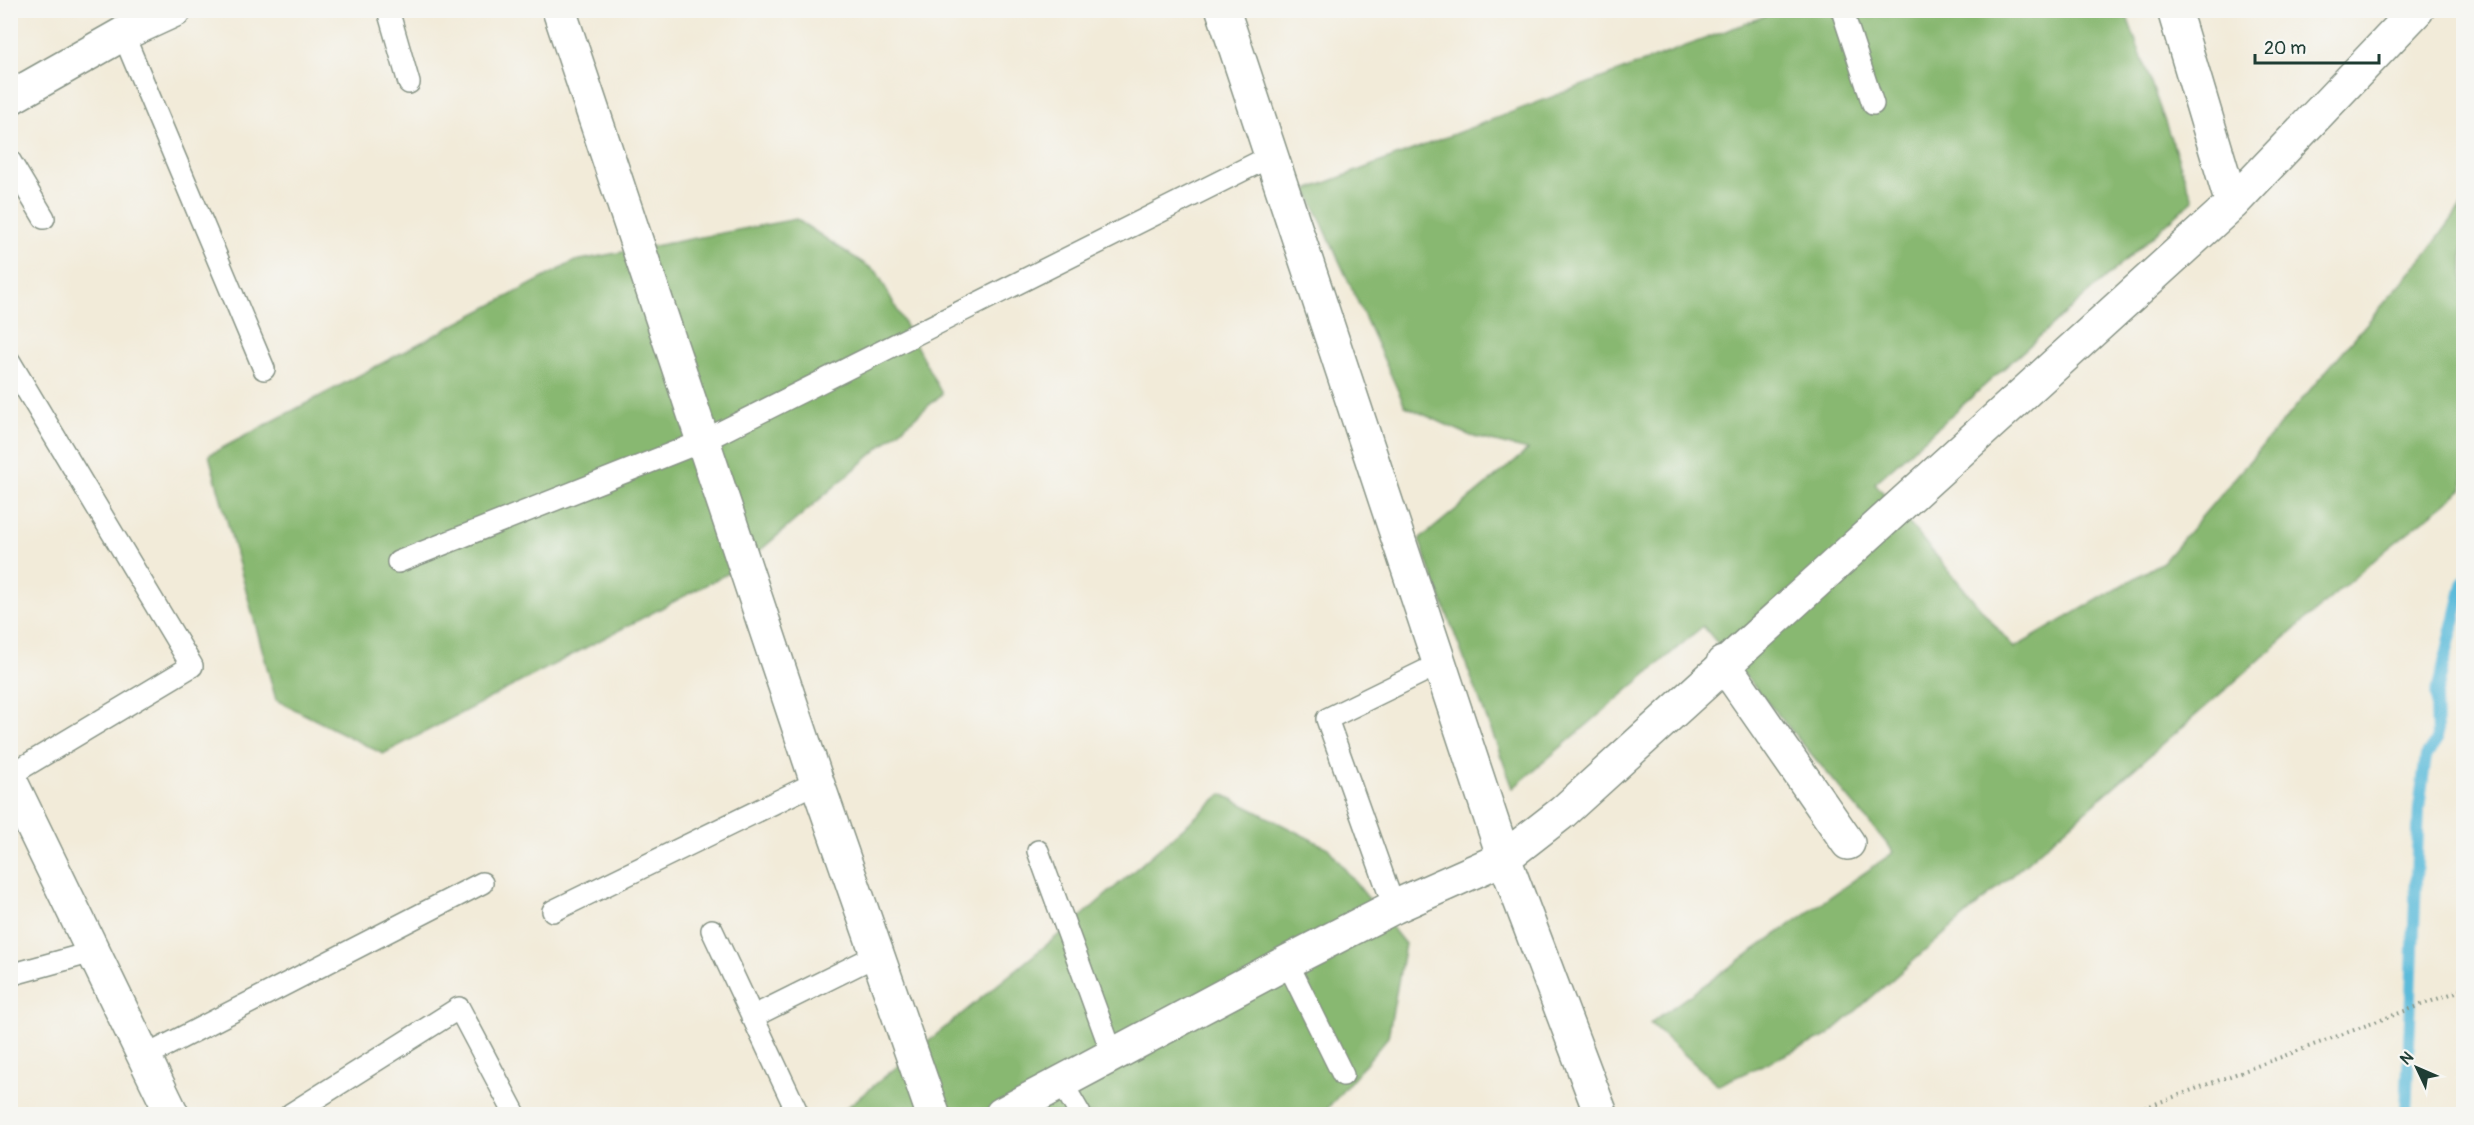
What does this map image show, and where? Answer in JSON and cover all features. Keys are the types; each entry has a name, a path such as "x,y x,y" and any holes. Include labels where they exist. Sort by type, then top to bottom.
{"street":[{"path":"10,98 123,34 175,10"},
{"path":"560,10 817,782 933,1114"},
{"path":"1223,10 1504,858 1601,1114"},
{"path":"2174,10 2232,204"},
{"path":"1002,1114 1394,907 1504,858 1563,812 1723,663 2232,204 2409,14"},
{"path":"1723,663 1848,843"},
{"path":"10,780 172,1114"}],"lane":[{"path":"388,10 409,83"},
{"path":"1842,10 1873,104"},
{"path":"123,34 264,369"},
{"path":"398,562 703,441 1271,156"},
{"path":"10,161 44,218"},
{"path":"10,362 192,666 10,775"},
{"path":"1394,907 1327,719 1439,664"},
{"path":"553,911 817,782"},
{"path":"1038,851 1113,1056"},
{"path":"144,1057 482,883"},
{"path":"712,930 798,1114"},
{"path":"10,975 93,952"},
{"path":"752,1017 877,955"},
{"path":"1287,962 1342,1076"},
{"path":"291,1114 459,1008 515,1114"},
{"path":"1062,1083 1080,1114"}],"path":[{"path":"2128,1114 2463,989"}],"green space":[{"path":"1778,11 2125,11 2193,200 1875,483 2014,648 2163,562 2427,253 2463,204 2463,489 2387,549 1827,1036 1718,1085 1650,1023 1894,852 1703,626 1513,788 1419,540 1528,450 1471,436 1405,406 1307,190"},
{"path":"796,219 877,272 942,394 742,566 383,754 276,700 209,455 575,261"},
{"path":"1222,794 1328,848 1405,944 1388,1037 1323,1114 839,1114 1083,915"}],"waterway":[{"path":"2406,1114 2419,808 2426,756 2437,740 2436,696 2464,581"}]}
